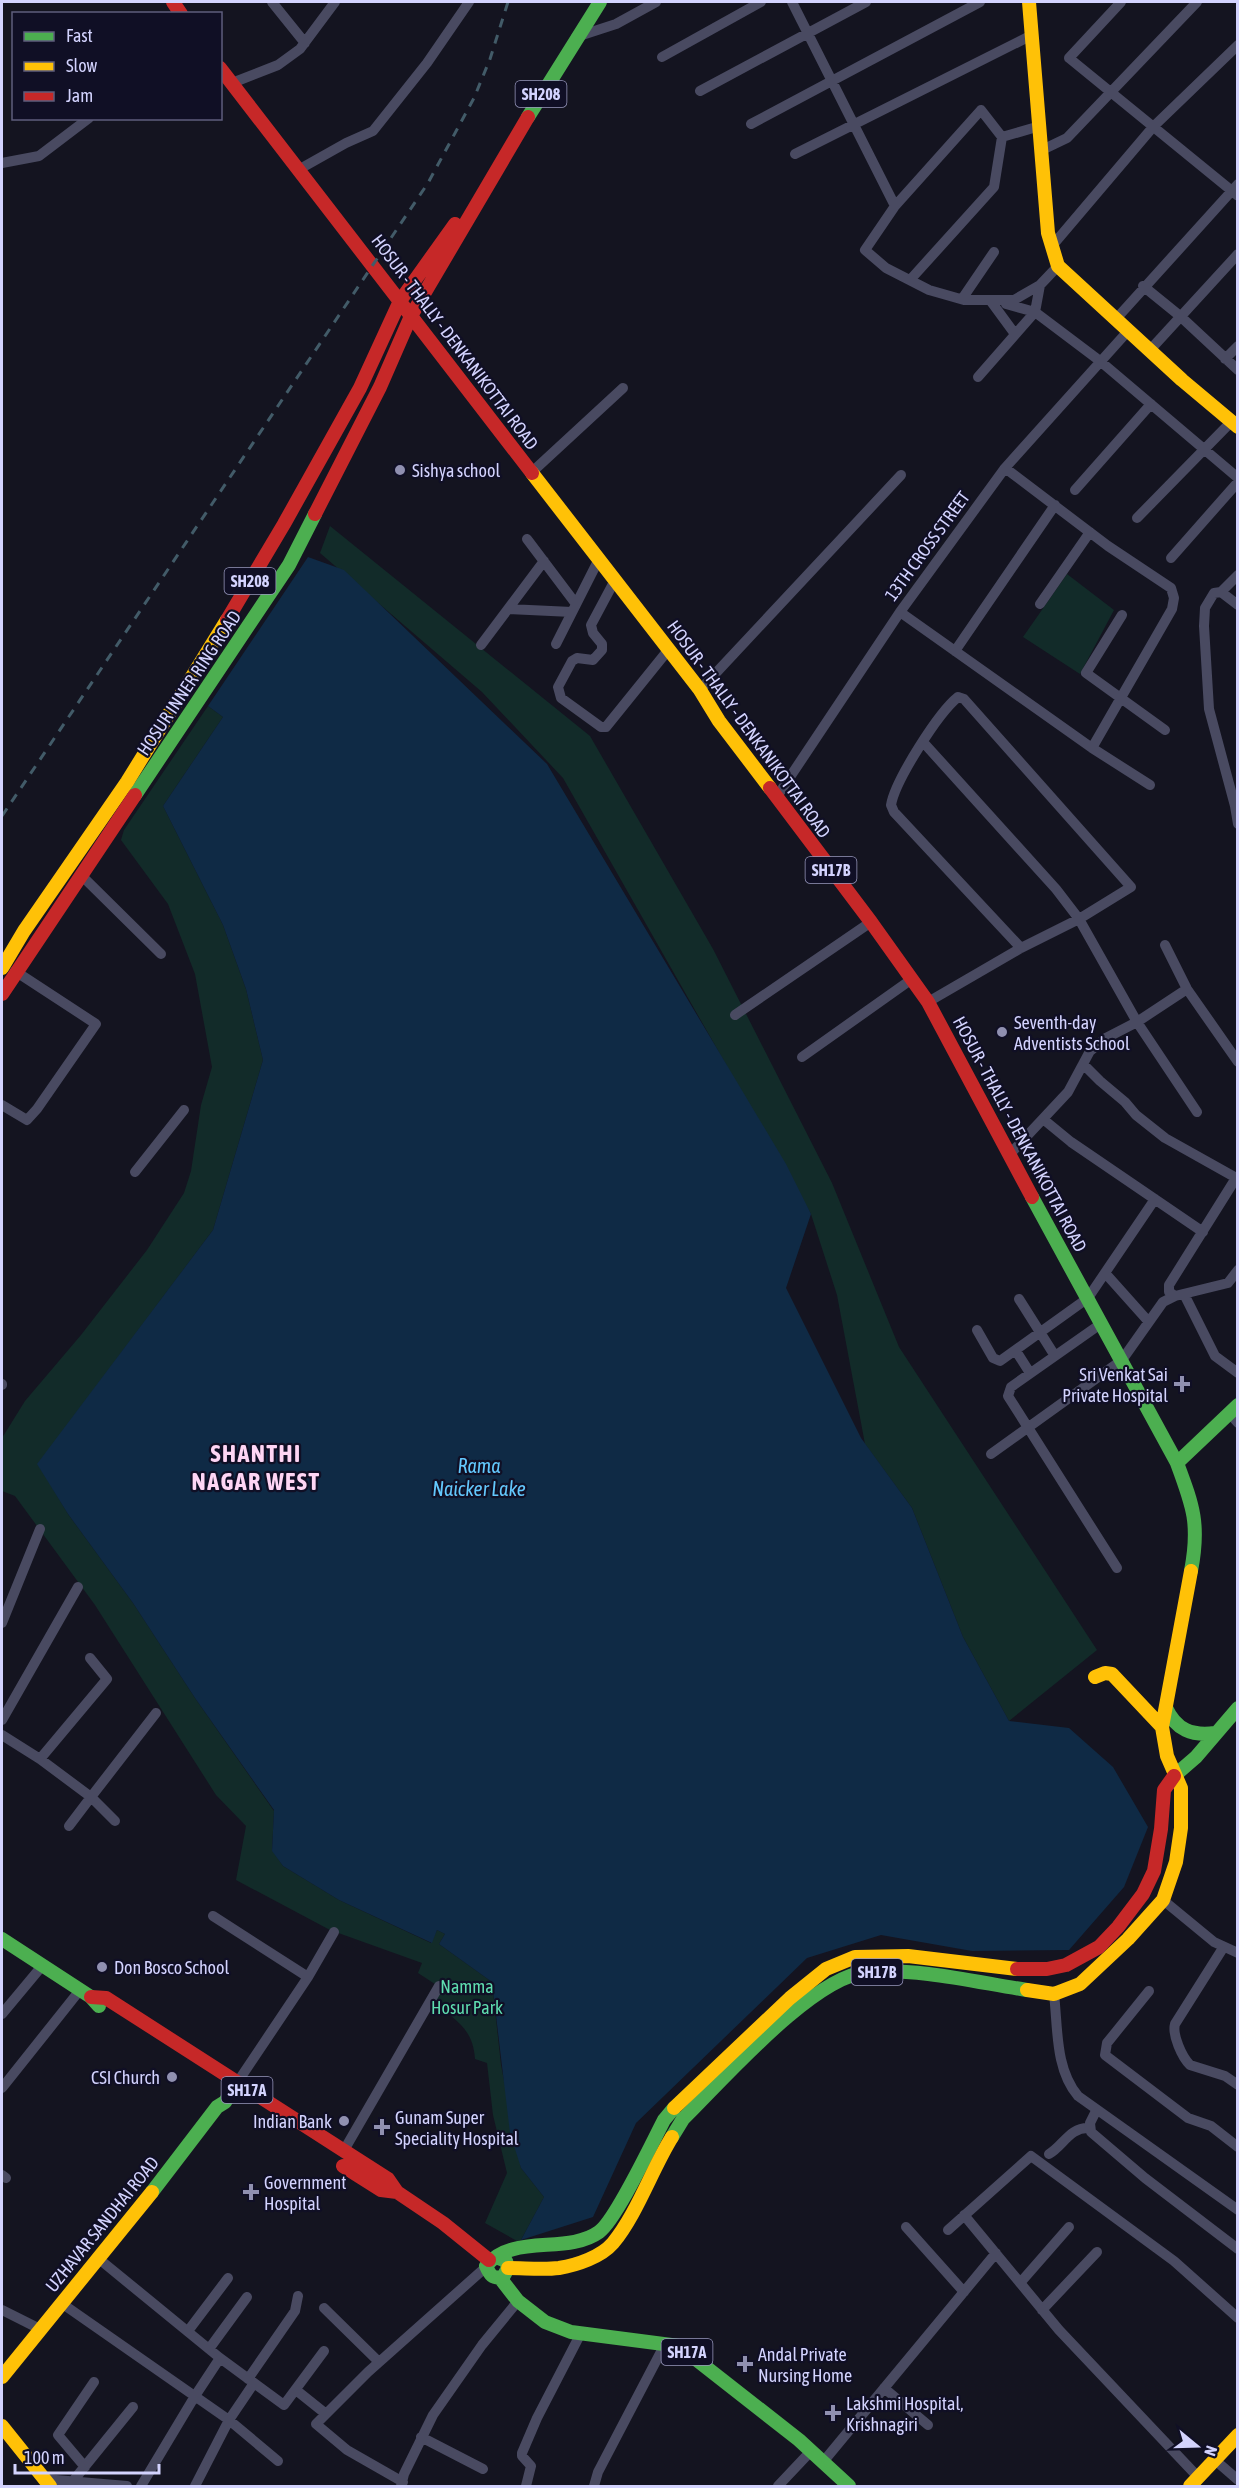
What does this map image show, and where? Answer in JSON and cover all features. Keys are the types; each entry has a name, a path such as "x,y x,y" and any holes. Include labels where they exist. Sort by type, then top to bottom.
{"main road":[{"name":"HOSUR INNER RING ROAD","path":"8,970 81,875 290,565 380,387 411,316 484,188 576,37 600,2"},
{"path":"1029,2 1048,233 1058,266 1234,424"},
{"name":"HOSUR - THALLY - DENKANIKOTTAI ROAD","path":"222,70 669,649 700,690 719,721 871,922 928,1002 1177,1463 1196,1524 1195,1545 1162,1727 1174,1776 1181,1788 1181,1828 1176,1862 1162,1900 1128,1939 1080,1984 1054,1994"},
{"name":"HOSUR INNER RING ROAD","path":"2,994 8,970 24,931 127,782 210,648 360,388 400,301 444,237 484,188"},
{"path":"305,485 325,496"},
{"path":"1177,1463 1235,1414"},
{"path":"1095,1677 1105,1673 1112,1674 1162,1727"},
{"path":"1166,1708 1170,1721 1178,1728 1196,1734 1215,1733"},
{"path":"1174,1776 1186,1768 1238,1708"},
{"name":"SH17B","path":"491,2261 516,2248 596,2236 607,2226 664,2120 681,2099 790,1998 826,1969 855,1957 897,1956 1014,1969 1047,1970 1074,1962 1099,1947 1118,1927 1143,1894 1154,1870 1159,1846 1164,1790 1174,1776"},
{"name":"SH17A","path":"2,1939 85,1994 106,1998 231,2093 381,2190 397,2192"},
{"name":"SH17B","path":"509,2271 557,2268 584,2261 598,2255 613,2243 683,2119 790,2014 836,1981 865,1972 904,1972 1054,1994"},
{"name":"SH17A","path":"231,2093 343,2152 387,2179 397,2192 443,2223 491,2261 490,2276 509,2271 518,2301 545,2322 581,2333 679,2346 811,2451 849,2487"},
{"name":"UZHAVAR SANDHAI ROAD","path":"2,2378 40,2329 101,2260 217,2107 231,2093"},
{"path":"14,2364 21,2364 68,2307 101,2260"},
{"path":"2,2426 47,2483"},
{"path":"1194,2482 1238,2434"}],"street":[{"path":"272,2 305,43"},
{"path":"232,83 278,65 300,49 335,2"},
{"path":"298,170 346,143 373,131 427,63 469,2"},
{"path":"576,37 615,24 656,2"},
{"path":"662,57 761,2"},
{"path":"792,2 896,206"},
{"path":"700,91 866,2"},
{"path":"751,124 980,2"},
{"path":"1116,319 1143,286 1236,190 1153,127 1069,58 1121,2"},
{"path":"1042,150 1067,138 1197,2"},
{"path":"795,154 1032,35"},
{"path":"1052,246 1153,127 1238,45"},
{"path":"910,280 994,187 1002,137 981,110 896,206 865,250 886,268 929,290 973,300 1014,300 1040,285 1058,266"},
{"path":"2,163 39,156 86,120"},
{"path":"1002,137 1040,126"},
{"path":"962,299 994,252"},
{"path":"1150,350 1238,254"},
{"path":"973,300 976,277"},
{"path":"978,377 1035,312 1040,285"},
{"path":"1143,286 1180,316 1238,370"},
{"path":"990,300 1035,312 1100,361 1238,480 1171,558"},
{"path":"990,300 1015,334"},
{"name":"13TH CROSS STREET","path":"776,798 900,612 1005,468 1128,331"},
{"path":"1225,359 1238,346"},
{"path":"532,472 623,388"},
{"path":"1075,490 1151,404"},
{"path":"1137,518 1204,449 1234,424"},
{"path":"1005,468 1090,532 1171,588 1174,598 1172,609 1092,748"},
{"path":"700,690 901,476"},
{"path":"955,651 1055,506"},
{"path":"1040,604 1090,532"},
{"path":"527,539 574,608"},
{"path":"556,644 599,559"},
{"path":"481,645 544,561"},
{"path":"1238,575 1221,592 1214,593 1205,608 1209,709 1238,824"},
{"path":"615,580 591,625 592,633 602,644 602,650 593,660 577,657 572,661 558,687 561,698 601,727 606,727 669,649"},
{"path":"1221,592 1238,605"},
{"path":"507,609 574,608"},
{"path":"900,612 1092,748 1150,785"},
{"path":"1122,615 1086,673 1165,730"},
{"path":"928,1002 1021,948 1079,919 1131,887 964,699 958,698 923,742 897,786 891,805 894,812 1021,948"},
{"path":"923,742 1056,889 1079,919 1137,1022 1197,1112"},
{"path":"81,875 161,954"},
{"path":"735,1015 871,922"},
{"path":"1165,945 1187,989 1238,1062"},
{"path":"2,1105 27,1120 96,1024 8,970"},
{"path":"802,1057 912,979"},
{"path":"1010,1154 1068,1092 1090,1051 1187,989"},
{"path":"1083,1064 1136,1115 1165,1138 1237,1179 1169,1286 1169,1292 1180,1295 1215,1356 1238,1373"},
{"path":"135,1172 184,1110"},
{"path":"1043,1119 1071,1142 1203,1232"},
{"path":"977,1330 993,1358 1003,1360 1089,1298 1155,1199"},
{"path":"991,1454 1122,1360 1163,1302 1180,1295 1228,1283 1238,1270"},
{"path":"1106,1274 1148,1321"},
{"path":"1019,1299 1055,1356"},
{"path":"1102,1323 1030,1373 1008,1391 1008,1396 1117,1568"},
{"path":"1016,1351 1030,1373"},
{"path":"2,1623 40,1529"},
{"path":"2,1720 78,1587"},
{"path":"40,1759 107,1679 90,1658"},
{"path":"69,1826 156,1713"},
{"path":"2,1735 40,1759 91,1797 115,1821"},
{"path":"1162,1900 1218,1945 1238,1953"},
{"path":"213,1916 308,1977"},
{"path":"231,2093 308,1977 334,1932"},
{"path":"1218,1945 1175,2024 1174,2032 1186,2061 1190,2065 1225,2076 1238,2085"},
{"path":"2,2014 42,1966"},
{"path":"343,2152 439,1986"},
{"path":"1149,1991 1107,2043 1105,2055 1188,2118 1211,2126 1238,2147"},
{"path":"2,2088 85,1994"},
{"path":"1054,1994 1063,2071 1068,2084 1078,2096 1238,2210"},
{"path":"1089,2128 1096,2111"},
{"path":"1049,2154 1073,2132 1089,2128 1145,2178 1238,2249"},
{"path":"948,2230 1031,2156 1174,2261 1238,2318"},
{"path":"964,2215 1073,2346 1194,2482"},
{"path":"906,2227 964,2292"},
{"path":"1020,2283 1069,2227"},
{"path":"1042,2310 1097,2252"},
{"path":"823,2462 996,2253"},
{"path":"101,2260 220,2358 284,2404 324,2351"},
{"path":"491,2261 379,2362 316,2424 347,2450 402,2484 404,2474 433,2415 482,2344 518,2301"},
{"path":"188,2331 228,2278"},
{"path":"195,2487 251,2381 294,2311 298,2296"},
{"path":"209,2349 246,2297"},
{"path":"68,2307 230,2420 278,2461"},
{"path":"324,2308 379,2362"},
{"path":"2,2310 40,2329"},
{"path":"526,2487 531,2466 522,2453 537,2418 581,2333"},
{"path":"594,2487 598,2472 665,2344"},
{"path":"141,2487 220,2358"},
{"path":"85,2467 58,2436 94,2382"},
{"path":"884,2388 928,2425"},
{"path":"296,2390 326,2414"},
{"path":"73,2481 132,2407"},
{"path":"421,2437 483,2469"},
{"path":"778,2487 811,2451"},
{"path":"1215,2460 1238,2480"},
{"path":"47,2483 73,2481 127,2487"}],"green space":[{"path":"330,526 590,736 713,949 832,1183 899,1347 1097,1650 1009,1721 963,1637 912,1508 865,1444 837,1295 811,1214 563,778 482,692 320,553"},
{"path":"1067,574 1114,610 1080,674 1023,637"},
{"name":"Namma Hosur Park","path":"208,706 223,717 163,806 223,925 246,989 263,1060 213,1230 38,1464 68,1514 133,1603 195,1698 274,1811 272,1850 283,1866 339,1900 431,1943 437,1930 445,1934 439,1944 492,1982 501,2065 521,2168 544,2197 521,2240 517,2241 485,2223 507,2173 493,2115 487,2063 475,2059 471,2039 466,2031 455,2019 431,2001 438,1986 418,1973 422,1963 330,1930 236,1880 246,1826 216,1795 95,1605 15,1496 2,1491 2,1438 25,1401 81,1335 147,1250 184,1193 191,1171 201,1105 212,1067 195,974 168,904 121,840 124,830"}],"water":[{"name":"Rama Naicker Lake","path":"308,557 344,570 547,764 786,1164 811,1214 786,1288 861,1438 912,1508 963,1637 1009,1721 1069,1728 1113,1767 1148,1827 1124,1887 1069,1950 972,1951 881,1935 807,1958 636,2123 593,2217 521,2240 544,2197 521,2168 510,2133 492,1982 439,1944 445,1934 437,1930 432,1943 339,1900 283,1866 272,1851 274,1810 195,1698 133,1603 68,1514 37,1464 213,1230 263,1060 246,989 223,925 163,806 223,717 208,706"}],"railway":[{"path":"2,816 428,183 474,98 490,59 508,2"}],"traffic: fast":[{"path":"528,117 600,2"},
{"path":"135,795 289,565 315,514"},
{"path":"1032,1197 1177,1463 1191,1504 1195,1528 1191,1571"},
{"path":"1177,1463 1238,1405"},
{"path":"1166,1708 1175,1722 1186,1730 1207,1734 1215,1733"},
{"path":"1174,1776 1196,1757 1238,1708"},
{"path":"2,1939 91,1997 99,2006"},
{"path":"672,2137 683,2119 770,2032 821,1991 845,1978 867,1972 907,1972 947,1976 1027,1990"},
{"path":"152,2192 217,2107 225,2102 237,2083"},
{"path":"496,2257 506,2261 508,2268 503,2277 492,2276 486,2266 497,2256 525,2247 586,2239 599,2232 615,2213 664,2120 674,2108"},
{"path":"500,2278 518,2301 545,2322 571,2332 679,2346 799,2440 849,2486"}],"traffic: slow":[{"path":"1029,2 1048,233 1058,266 1182,380 1238,427"},
{"path":"532,473 700,690 719,721 770,788"},
{"path":"2,968 24,931 127,782 227,620"},
{"path":"1027,1990 1054,1994 1080,1984 1128,1939 1163,1900 1176,1862 1181,1828 1181,1788 1167,1756 1162,1727 1191,1571"},
{"path":"1095,1677 1105,1673 1112,1674 1162,1727"},
{"path":"674,2108 790,1998 826,1969 855,1957 908,1956 1017,1969"},
{"path":"508,2268 566,2267 588,2260 608,2248 630,2219 672,2137"},
{"path":"2,2377 152,2192"},
{"path":"2,2426 50,2486"},
{"path":"1190,2486 1238,2435"}],"traffic: jam":[{"path":"173,2 180,12"},
{"path":"222,71 532,473"},
{"path":"315,514 380,387 411,316 528,117"},
{"path":"227,620 360,388 400,301 455,224"},
{"path":"770,788 928,1002 1032,1197"},
{"path":"2,994 135,795"},
{"path":"1017,1969 1047,1969 1066,1965 1099,1947 1118,1927 1143,1894 1154,1871 1161,1829 1164,1790 1174,1776"},
{"path":"91,1997 106,1998 388,2179 397,2192 443,2223 489,2260"},
{"path":"343,2166 381,2190 397,2192"}],"place":[{"name":"Sishya school","path":"400,470"},
{"name":"Seventh-day Adventists School","path":"1002,1032"},
{"name":"Sri Venkat Sai Private Hospital","path":"1182,1384"},
{"name":"Don Bosco School","path":"102,1967"},
{"name":"CSI Church","path":"172,2077"},
{"name":"Indian Bank","path":"344,2121"},
{"name":"Gunam Super Speciality Hospital","path":"382,2127"},
{"name":"Government Hospital","path":"251,2192"},
{"name":"Andal Private Nursing Home","path":"745,2364"},
{"name":"Lakshmi Hospital, Krishnagiri","path":"833,2413"}],"district":[{"name":"SHANTHI NAGAR WEST","path":"256,1467"}]}
